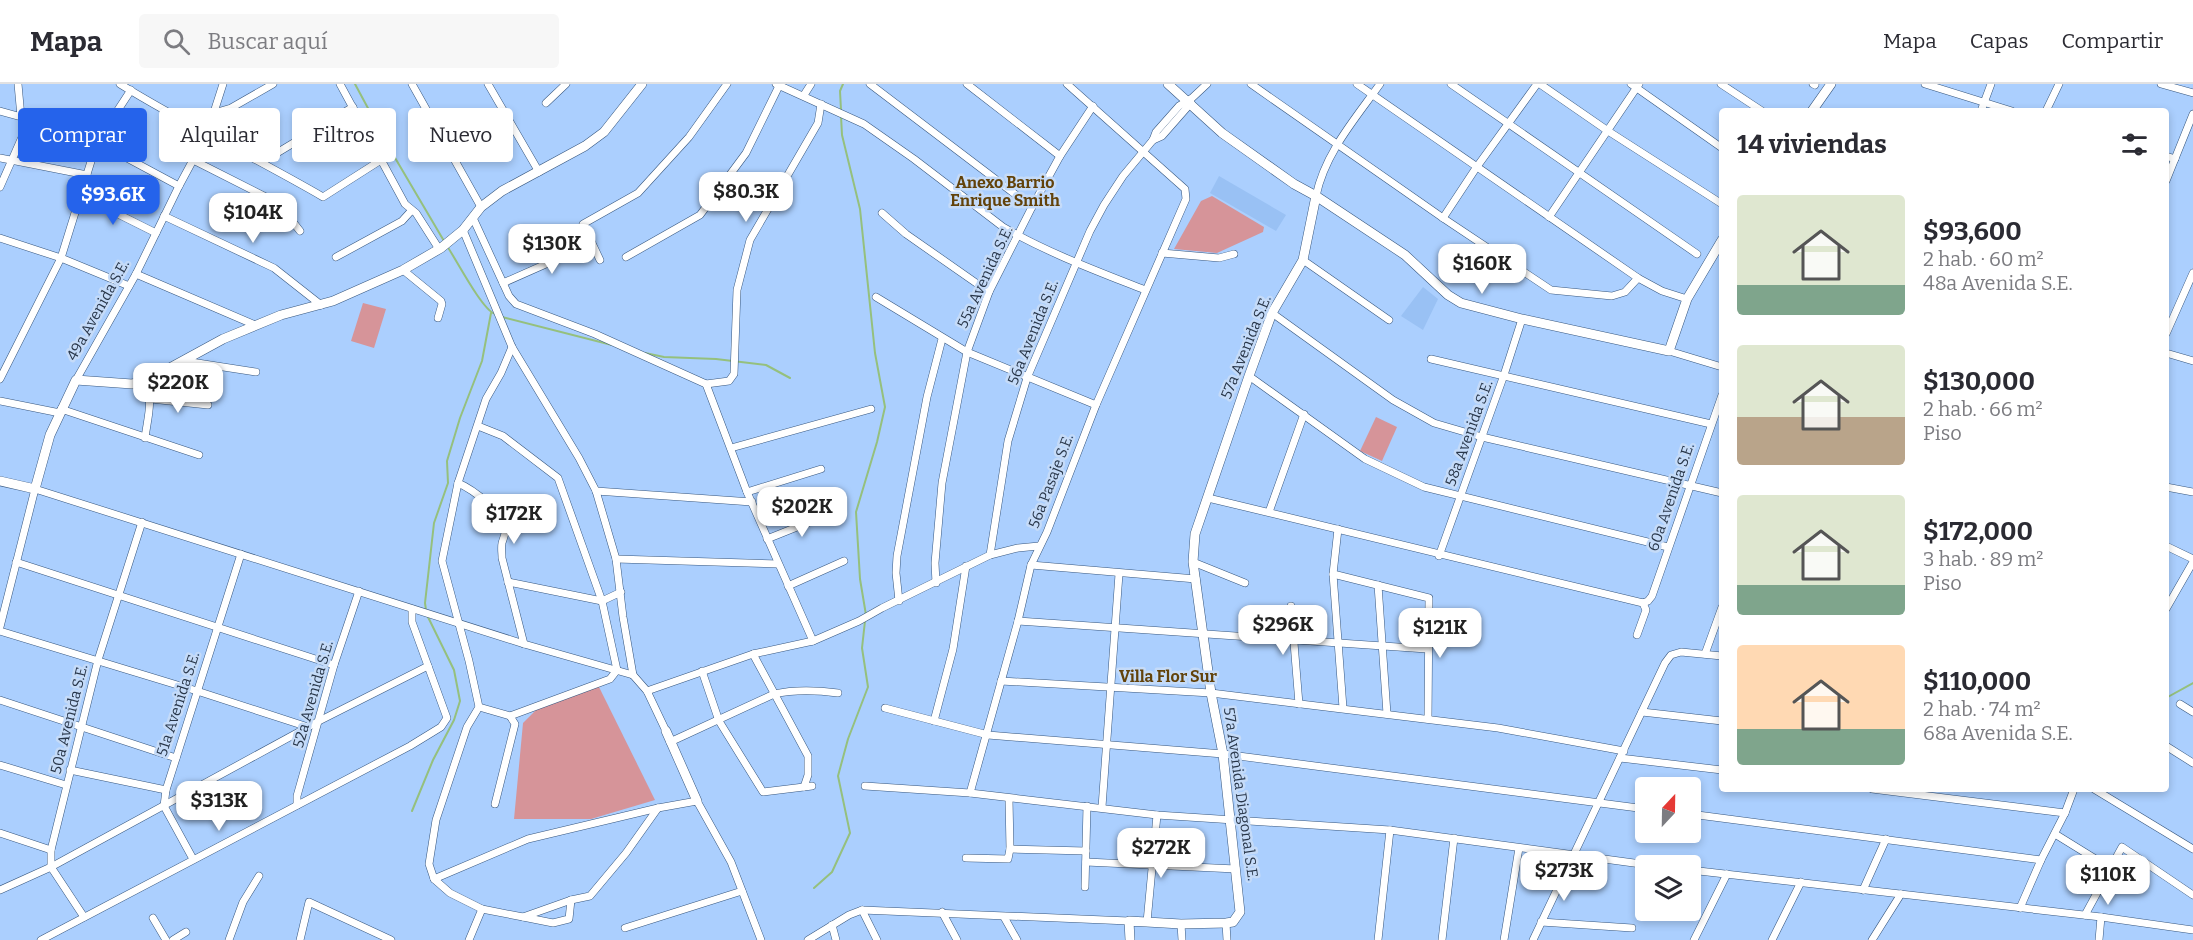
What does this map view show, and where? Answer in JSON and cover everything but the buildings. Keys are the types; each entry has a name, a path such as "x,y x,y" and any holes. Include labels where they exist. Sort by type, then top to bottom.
{"street":[{"path":"18,84 20,108"},
{"path":"120,84 161,108"},
{"name":"49a Avenida S.E.","path":"216,108 223,84"},
{"path":"231,108 273,84"},
{"path":"280,151 352,107 340,84"},
{"path":"412,84 481,207"},
{"path":"488,84 539,172"},
{"path":"546,103 566,84"},
{"path":"76,380 132,384 146,381 223,339 255,325 321,305 403,270 443,247 464,230 481,207 502,191 585,146 604,132 642,84"},
{"path":"600,260 583,224 638,193 689,137 727,84"},
{"path":"804,96 810,84"},
{"path":"870,84 1032,207"},
{"path":"967,84 1060,156"},
{"path":"1067,84 1144,152"},
{"path":"1168,84 1232,139 1294,184 1405,255 1448,295 1461,303 1522,319 1669,351 1719,366"},
{"name":"56a Avenida S.E.","path":"990,555 1008,441 1027,378 1077,263 1104,205 1124,176 1153,140 1162,136 1207,84"},
{"path":"1251,84 1551,290 1612,296 1625,292 1638,278"},
{"path":"1357,84 1638,278 1662,291 1687,299"},
{"name":"57a Avenida S.E.","path":"1208,498 1272,313 1303,260 1324,168 1380,84"},
{"path":"1451,84 1697,254"},
{"path":"1443,218 1476,168 1539,84 1719,202"},
{"path":"1721,84 1757,108"},
{"path":"1814,108 1831,84"},
{"path":"1925,84 2003,108"},
{"path":"1982,108 1990,84"},
{"path":"2047,108 2059,84"},
{"path":"2161,84 2193,93"},
{"path":"626,257 700,215 746,153 778,85 864,124 1003,227 1019,236 1144,290"},
{"path":"1550,217 1608,131 1635,85 1719,146"},
{"path":"119,108 130,90"},
{"path":"473,218 512,300 523,308 595,334 706,384 729,381 734,374 737,290 750,240 818,123 823,105"},
{"name":"55a Avenida S.E.","path":"936,583 935,563 942,483 967,352 989,292 1032,207 1060,156 1093,106"},
{"path":"0,111 18,116"},
{"path":"2169,174 2193,114"},
{"path":"0,187 18,145"},
{"name":"56a Pasaje S.E.","path":"970,793 1018,621 1030,565 1047,532 1144,290 1186,199 1185,189 1144,152"},
{"path":"2169,157 2175,159"},
{"path":"0,158 87,175"},
{"path":"0,380 61,258 91,162"},
{"path":"134,162 179,186"},
{"name":"49a Avenida S.E.","path":"35,489 50,435 61,411 136,274 192,162"},
{"path":"197,162 278,203 300,231"},
{"path":"262,162 323,197 378,162"},
{"path":"382,162 405,204 416,213 443,247"},
{"path":"82,196 156,233"},
{"path":"336,257 402,220 411,211"},
{"path":"882,213 906,234 989,292"},
{"path":"164,216 274,268 321,305"},
{"path":"464,230 512,347 579,458 596,491 616,559 633,675"},
{"path":"0,238 61,258 129,286"},
{"path":"503,283 591,244"},
{"path":"1669,351 1687,299 1719,245"},
{"path":"1162,253 1219,258 1234,254"},
{"path":"1303,260 1389,320"},
{"path":"403,270 441,300 438,318"},
{"path":"2169,327 2193,273"},
{"path":"136,274 255,325"},
{"path":"876,297 942,339 967,352 1096,405"},
{"path":"1272,313 1384,393 1434,423 1482,437 1719,492"},
{"name":"58a Avenida S.E.","path":"1439,556 1522,319"},
{"path":"899,601 897,556 927,398 942,339"},
{"path":"512,347 486,399 458,483 442,561 470,661 479,707 467,728 436,820 429,864 434,879 450,893 482,909 553,923 569,919 570,900"},
{"path":"2169,353 2193,361"},
{"path":"186,359 191,362 256,372"},
{"path":"1431,359 1711,424"},
{"path":"1249,376 1365,459 1424,487 1668,547"},
{"path":"145,438 151,399 146,381"},
{"path":"706,384 747,492 813,641"},
{"path":"151,399 208,405"},
{"path":"0,401 61,411 198,455"},
{"name":"60a Avenida S.E.","path":"1643,603 1652,596 1719,403"},
{"path":"731,448 870,409"},
{"path":"1269,512 1304,414"},
{"path":"478,426 503,436 558,478 602,601 617,670"},
{"path":"747,492 821,469"},
{"path":"0,481 35,489 524,644 633,675 648,691 697,801 731,862 761,940"},
{"path":"458,483 470,488 487,502 504,524 502,558 524,644"},
{"path":"2169,488 2193,492"},
{"path":"35,489 0,629 308,727"},
{"path":"596,491 752,502"},
{"path":"1208,498 1439,556 1643,603 1646,610 1637,635"},
{"name":"57a Avenida Diagonal S.E.","path":"1208,498 1196,534 1193,561 1211,693 1223,754 1240,902 1238,918 1226,923"},
{"path":"767,539 827,515"},
{"name":"50a Avenida S.E.","path":"51,867 51,850 80,727 98,660 142,522"},
{"path":"1338,530 1333,574 1343,708"},
{"path":"648,691 753,654 813,641 859,621 990,555 1018,548 1039,546"},
{"path":"2169,548 2193,560 2169,604"},
{"name":"51a Avenida S.E.","path":"164,806 166,790 241,554"},
{"path":"616,559 778,564"},
{"path":"788,586 844,561"},
{"path":"1193,561 1245,583"},
{"path":"16,562 334,665"},
{"path":"1030,565 1196,579"},
{"path":"934,721 953,649 966,566"},
{"path":"1102,807 1117,629 1119,573"},
{"path":"1333,574 1429,598 1428,719"},
{"path":"508,582 602,601 621,592"},
{"path":"1378,585 1387,714"},
{"name":"52a Avenida S.E.","path":"297,805 297,796 334,665 359,591"},
{"path":"1291,606 1299,704"},
{"path":"41,940 410,746 441,727 447,718 412,622 412,609"},
{"path":"1705,654 1719,615"},
{"path":"1018,621 1427,649"},
{"path":"1533,940 1665,663 1671,655 1681,652 1719,656"},
{"path":"702,671 719,721 763,792 808,787 808,756 753,654"},
{"path":"0,890 51,867 319,721 428,666"},
{"path":"479,707 510,716 610,679 617,670"},
{"path":"1002,681 1211,693 1343,708 1498,728 1622,754 1719,770"},
{"path":"670,742 774,694 812,689 838,693"},
{"path":"0,700 176,758"},
{"path":"2180,704 2193,712"},
{"path":"885,708 988,735 1223,754 1635,808"},
{"path":"1642,712 1719,721"},
{"path":"495,804 515,724 510,716"},
{"path":"2169,748 2193,763"},
{"path":"0,765 66,785"},
{"path":"70,770 166,790"},
{"path":"865,786 970,793 1157,815 1390,830 1635,863"},
{"path":"1896,792 2065,813"},
{"path":"2020,908 2073,792"},
{"path":"2099,792 2193,849"},
{"path":"966,858 1008,859 1010,849 1009,799"},
{"path":"434,879 528,839 697,801"},
{"path":"164,806 193,859"},
{"path":"1085,887 1087,806"},
{"path":"523,917 570,900 590,896 626,853 658,808"},
{"path":"1147,922 1157,815"},
{"path":"1701,815 2041,860"},
{"path":"1378,940 1390,830"},
{"path":"0,833 51,850"},
{"path":"2055,834 2110,868"},
{"path":"1442,940 1454,838"},
{"path":"1863,890 1886,839"},
{"path":"2085,915 2122,847 2193,895"},
{"path":"1504,940 1519,848"},
{"path":"1010,849 1086,851"},
{"path":"1086,862 1236,869"},
{"path":"51,867 84,917"},
{"path":"1701,871 2085,915 2193,930"},
{"path":"1694,940 1727,874"},
{"path":"229,940 243,902 259,876"},
{"path":"1772,940 1801,882"},
{"path":"625,928 742,891"},
{"path":"1872,940 1901,894"},
{"path":"300,940 309,902 391,940"},
{"path":"469,940 482,909"},
{"path":"862,910 877,940"},
{"path":"808,940 849,915 862,910 1181,924 1226,923 1227,940"},
{"path":"942,912 957,940"},
{"path":"1004,916 1017,940"},
{"path":"2099,940 2101,917"},
{"path":"153,918 166,940"},
{"path":"1129,921 1130,940"},
{"path":"1540,922 1632,928"},
{"path":"1181,924 1182,940"},
{"path":"832,925 836,940"},
{"path":"173,940 186,932"}],"shaded area":[{"path":"1219,176 1286,215 1276,231 1210,193"},
{"path":"1212,196 1264,227 1263,232 1217,253 1174,249 1201,201"},
{"path":"1423,287 1438,299 1423,330 1401,316"},
{"path":"363,303 386,309 374,348 351,341"},
{"path":"1376,417 1397,427 1382,461 1360,451"},
{"path":"598,685 655,800 591,819 514,819 523,723 540,706"}],"waterway":[{"path":"355,84 444,241"},
{"path":"841,110 840,91 843,84"},
{"path":"841,116 842,135 860,209 875,353 885,407 856,512 860,579 866,615"},
{"path":"447,246 483,304 495,314"},
{"path":"426,610 434,523 448,483 447,461 460,418 482,361 491,313"},
{"path":"502,317 612,345"},
{"path":"645,353 664,357 716,359 766,365 790,378"},
{"path":"412,811 433,760 454,720 460,701 454,670 427,615"},
{"path":"814,888 832,872 850,833 838,776 848,739 868,687 862,648 865,621"},
{"path":"2169,696 2193,683"}],"district":[{"name":"Anexo Barrio Enrique Smith","path":"1005,191"},
{"name":"Villa Flor Sur","path":"1168,676"}]}
